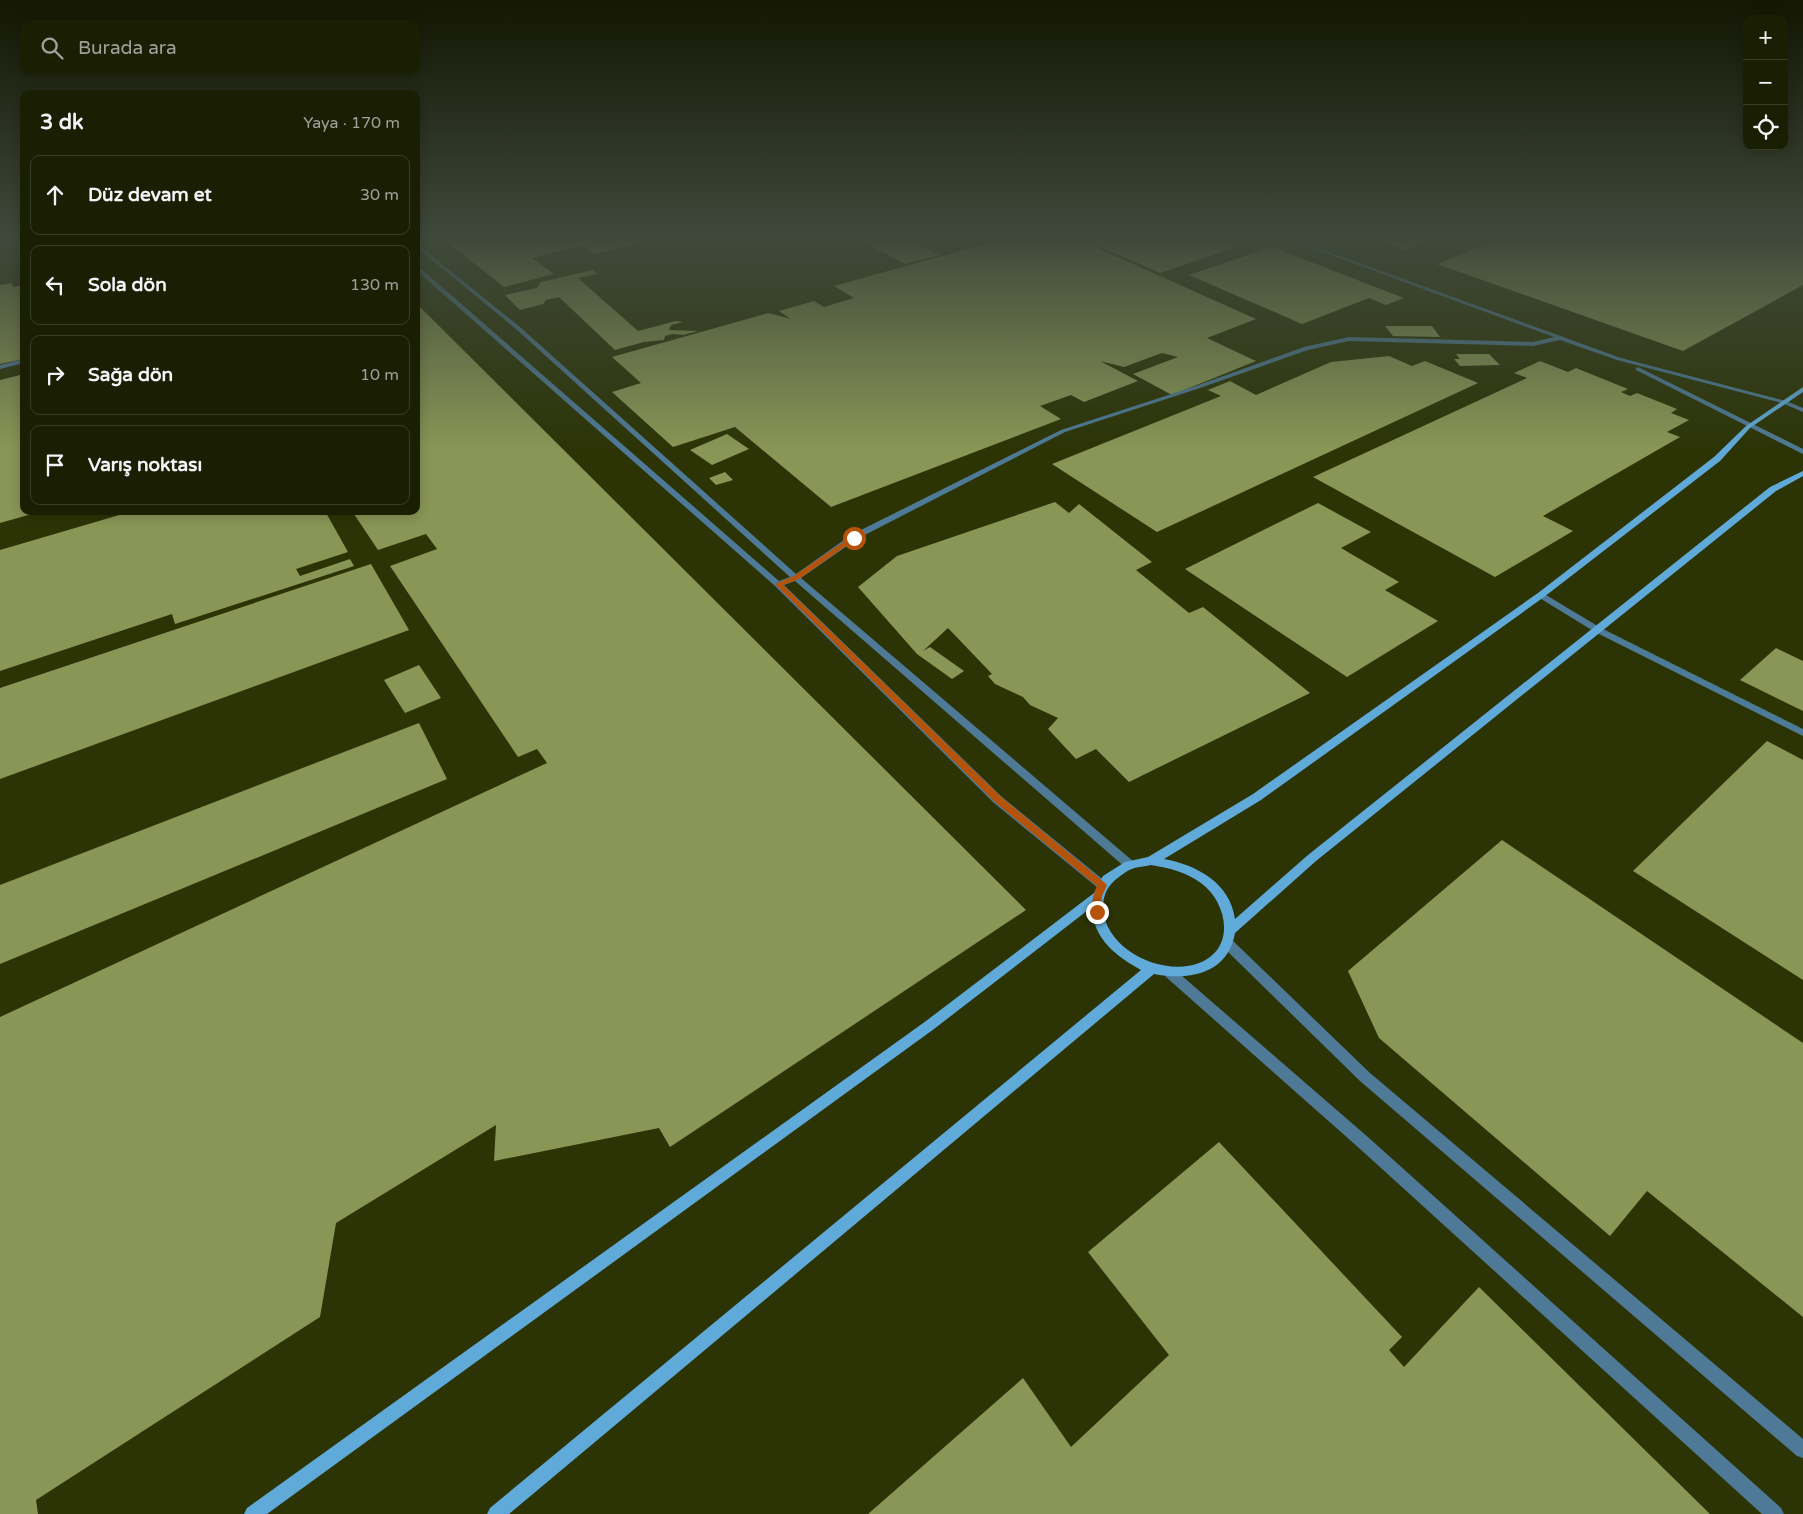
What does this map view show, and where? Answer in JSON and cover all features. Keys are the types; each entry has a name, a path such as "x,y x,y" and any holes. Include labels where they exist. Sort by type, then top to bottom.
{"street":[{"path":"466,309 778,584 998,800 1100,890"},
{"path":"493,309 518,328 796,578 1130,865"},
{"path":"1480,309 1619,360 1803,452"},
{"path":"778,584 796,578 854,538 1063,431 1195,388 1306,348 1348,339 1533,344 1560,338"},
{"path":"1619,360 1784,402 1803,410"},
{"path":"0,367 20,362"},
{"path":"253,1514 914,1036 1100,890 1114,873 1130,865 1151,861 1257,797 1541,595 1717,459 1748,426 1803,389"},
{"path":"1100,890 1097,912 1102,930 1113,946 1130,960 1151,969 1170,973 1189,972 1206,966 1219,957 1230,937 1312,858 1773,489 1803,473"},
{"path":"1541,595 1598,630 1803,733"},
{"path":"1151,861 1178,866 1208,882 1221,896 1229,913 1230,937 1365,1076 1803,1450"},
{"path":"496,1514 1151,969"},
{"path":"1170,973 1364,1143 1775,1514"}],"shaded area":[{"path":"0,309 20,309 20,515 420,515 420,309 1803,309 1803,1514 0,1514"}],"building":[{"path":"0,309 20,309 20,360 0,364"},
{"path":"420,309 422,309 1026,910 670,1147 659,1128 494,1161 496,1125 336,1223 320,1317 36,1500 38,1514 0,1514 0,1017 547,763 537,749 518,757 390,566 437,549 426,534 378,550 355,515 420,515"},
{"path":"571,309 613,309 638,331 676,321 683,322 671,325 669,330 698,331 683,335 673,334 665,336 664,340 644,342 615,350"},
{"path":"787,309 1233,309 1256,319 1207,338 1256,361 1172,395 1133,374 1178,357 1162,353 1124,367 1100,361 1138,381 1084,402 1071,395 1040,406 1061,419 831,507 735,427 673,447 612,392 641,383 612,357 768,313 791,319 779,311"},
{"path":"1267,309 1342,309 1302,324"},
{"path":"1563,309 1760,309 1683,351"},
{"path":"1385,326 1432,326 1440,337 1393,336"},
{"path":"1456,354 1489,354 1500,365 1460,366 1454,359 1460,359"},
{"path":"1389,356 1412,366 1425,361 1478,383 1157,532 1052,464 1221,396 1208,390 1230,381 1256,395 1331,362"},
{"path":"1540,361 1568,372 1576,368 1628,389 1621,392 1630,396 1637,393 1677,409 1671,413 1689,420 1667,432 1680,437 1543,516 1573,531 1495,577 1313,477 1527,378 1514,373"},
{"path":"20,375 20,515 28,515 0,523 0,380"},
{"path":"727,434 749,449 712,465 690,450"},
{"path":"725,472 733,480 716,485 709,478"},
{"path":"1055,502 1069,513 1079,504 1152,562 1136,570 1189,613 1203,607 1310,693 1129,782 1096,749 1076,759 1048,729 1058,718 1030,705 1023,697 995,684 988,676 992,674 948,628 923,651 930,647 964,671 952,679 917,654 858,587 897,556"},
{"path":"1318,503 1371,532 1341,548 1399,582 1385,590 1438,621 1347,677 1185,569"},
{"path":"119,515 327,515 348,552 296,569 300,576 350,559 354,566 175,624 172,614 0,671 0,550"},
{"path":"371,564 409,630 0,779 0,688"},
{"path":"1776,648 1803,661 1803,711 1740,680"},
{"path":"419,665 441,698 405,713 384,680"},
{"path":"419,723 447,779 0,964 0,885"},
{"path":"1767,741 1803,760 1803,980 1633,871"},
{"path":"1502,840 1803,1043 1803,1317 1647,1191 1610,1236 1379,1038 1348,971"},
{"path":"1219,1142 1402,1337 1389,1350 1404,1367 1479,1287 1710,1514 868,1514 1023,1378 1071,1447 1169,1355 1088,1252"}],"route":[{"path":"854,538 796,578 778,584 998,800 1102,885 1098,896 1097,912"}]}
